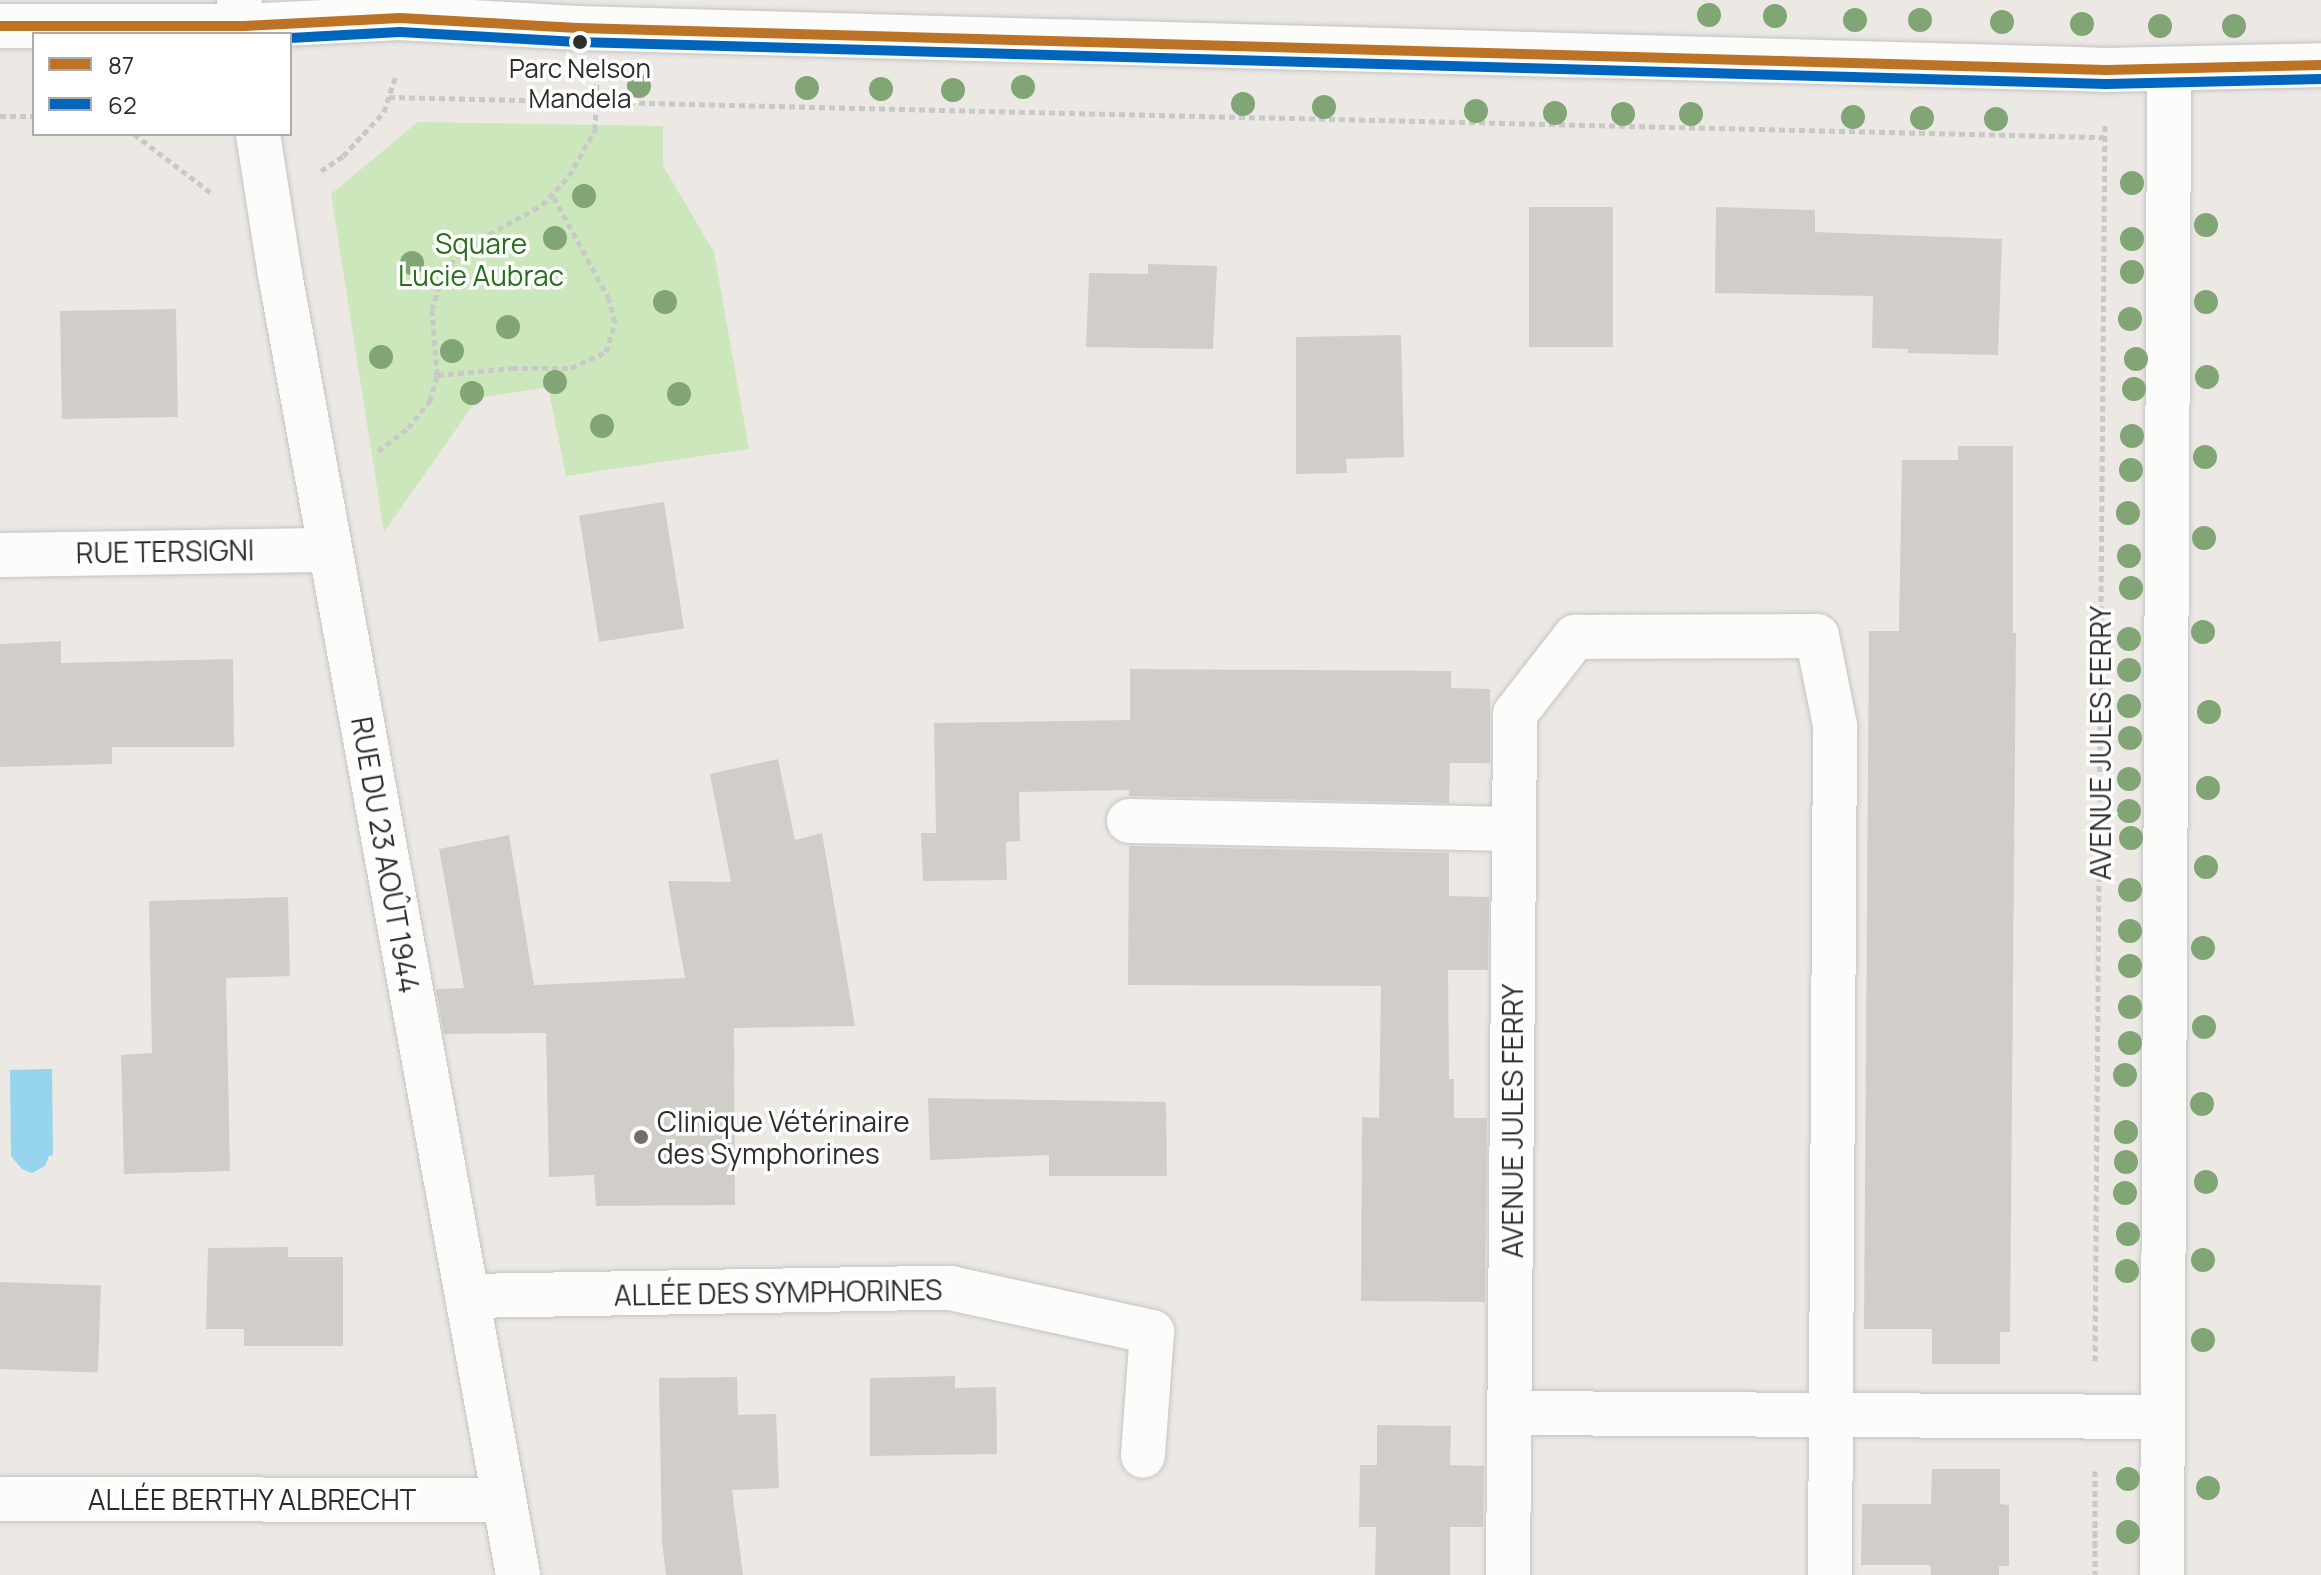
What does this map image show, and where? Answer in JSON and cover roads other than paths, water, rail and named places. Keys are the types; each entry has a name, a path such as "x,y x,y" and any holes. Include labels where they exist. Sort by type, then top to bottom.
{"street":[{"path":"0,26 675,15 2169,72 2321,65"},
{"path":"2162,1575 2169,72"},
{"name":"RUE DU 23 AOÛT 1944","path":"258,136 330,550 518,1575"},
{"name":"RUE TERSIGNI","path":"0,555 330,550"},
{"name":"AVENUE JULES FERRY","path":"1508,1575 1515,714 1575,637 1817,636 1835,725 1830,1575"},
{"path":"1129,821 1514,829"},
{"name":"ALLÉE DES SYMPHORINES","path":"468,1296 950,1288 1152,1332 1143,1456"},
{"path":"1510,1413 2163,1417"},
{"name":"ALLÉE BERTHY ALBRECHT","path":"0,1499 504,1500"}],"water":[{"path":"52,1069 53,1155 49,1156 45,1166 32,1173 22,1169 11,1156 10,1070"}],"place":[{"name":"Parc Nelson Mandela","path":"580,42"},
{"name":"Clinique Vétérinaire des Symphorines","path":"641,1137"}],"park label":[{"name":"Square Lucie Aubrac","path":"481,259"}]}
